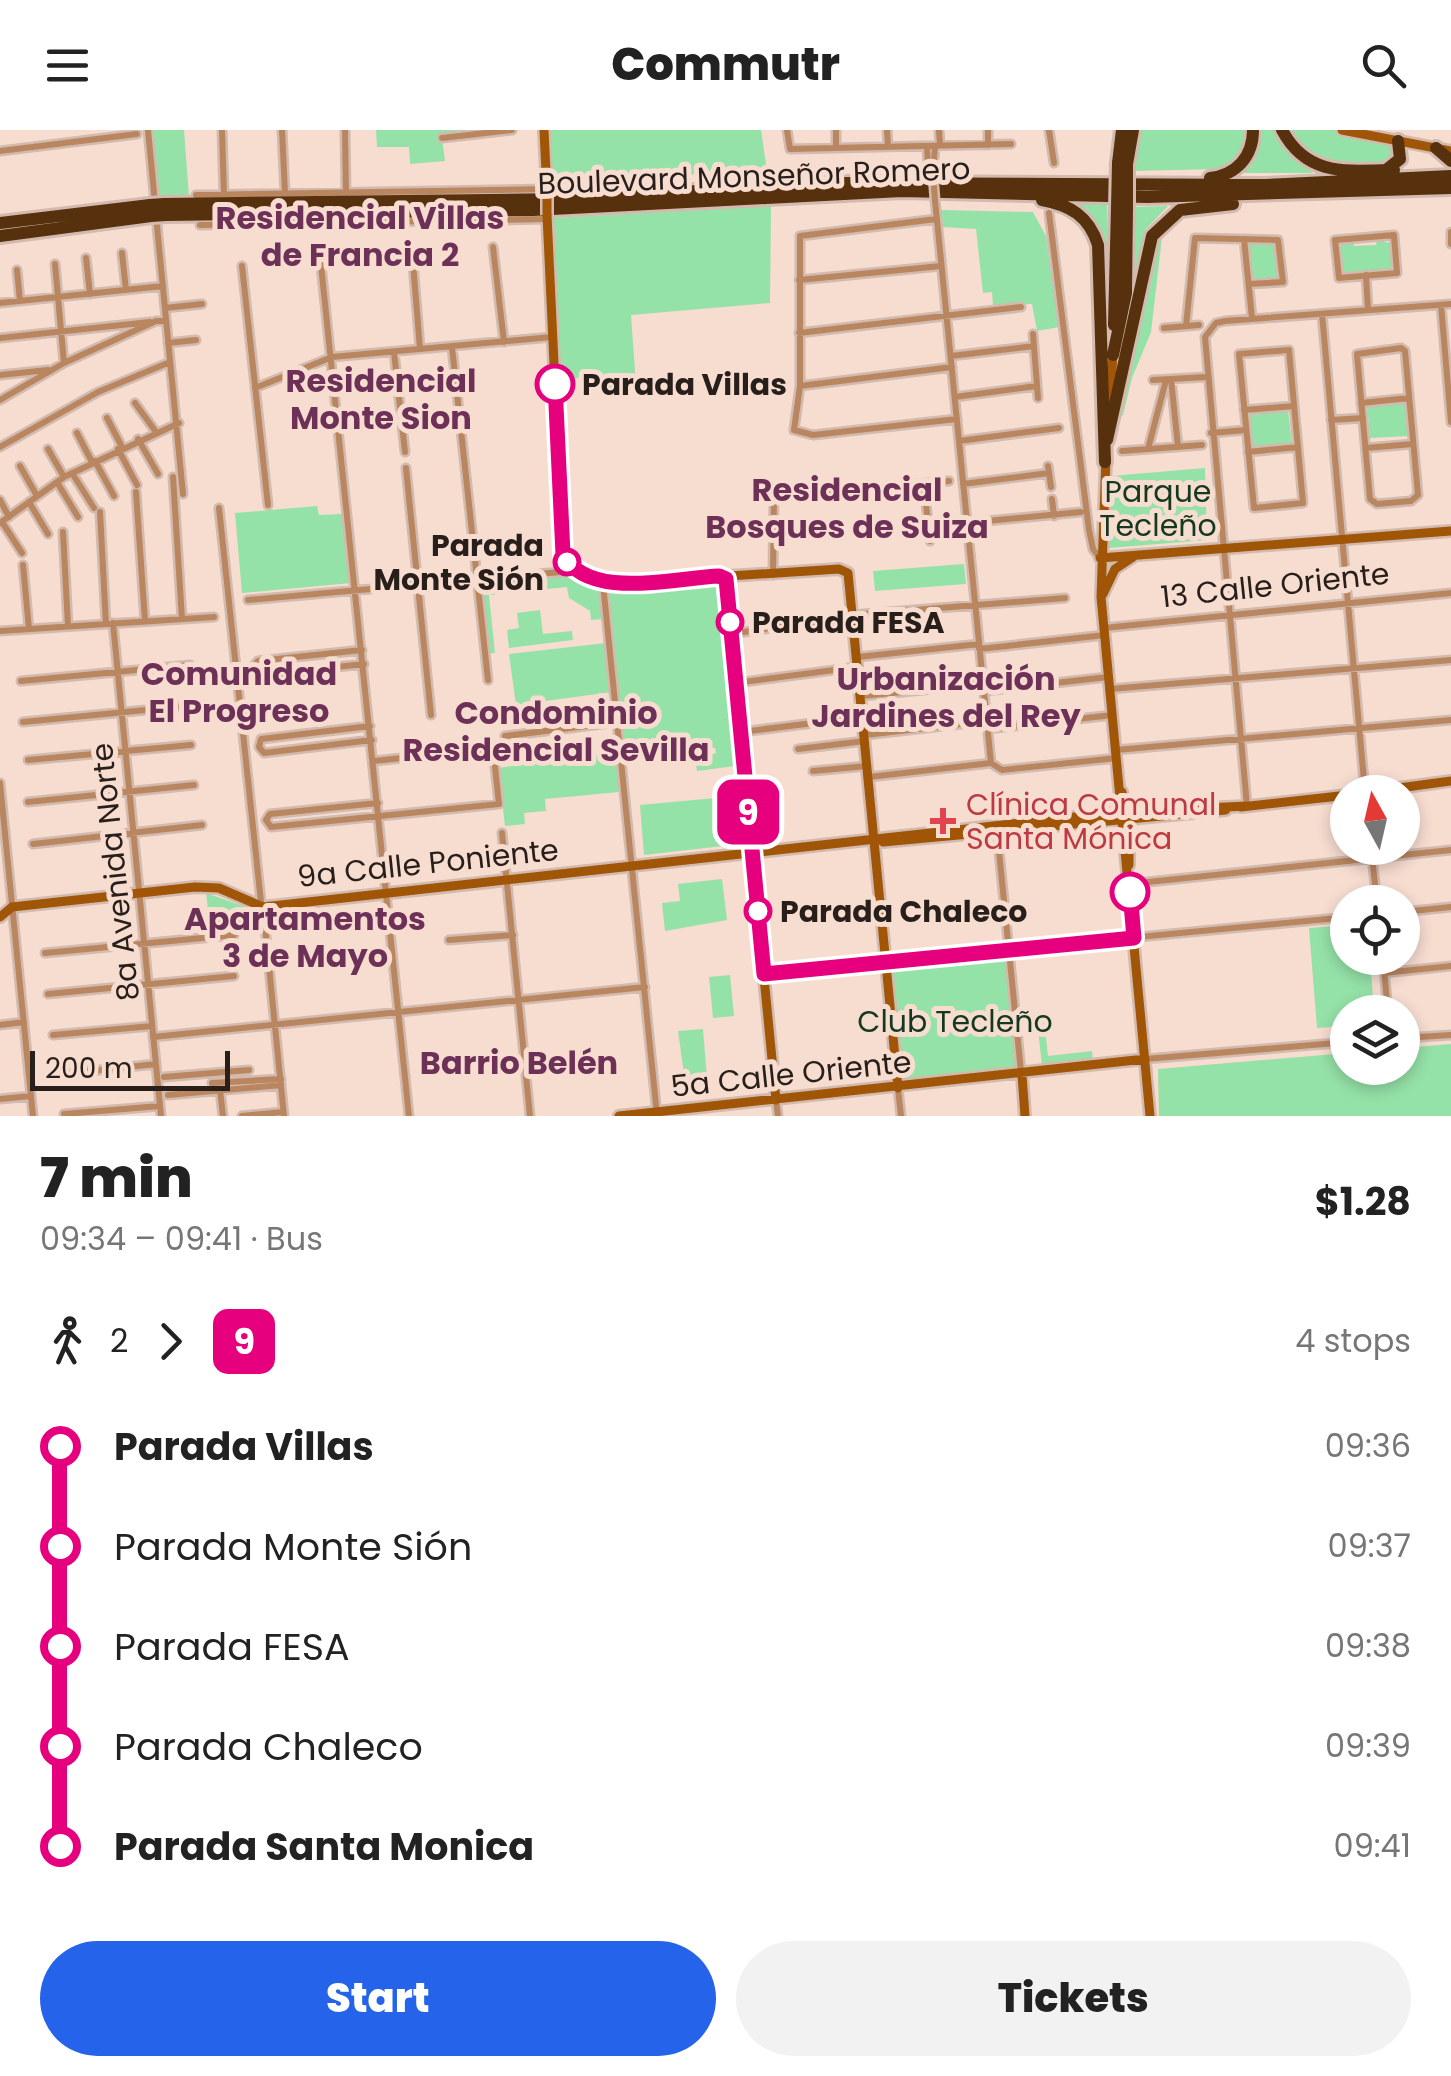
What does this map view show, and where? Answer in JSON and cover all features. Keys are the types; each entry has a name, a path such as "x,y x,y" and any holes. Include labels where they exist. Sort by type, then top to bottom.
{"highway":[{"path":"1112,355 1122,208 1122,130"},
{"path":"1122,163 1133,130"},
{"path":"1162,185 1230,173 1250,150 1252,130"},
{"path":"1282,130 1302,157 1327,170 1385,170 1448,161"},
{"path":"1385,170 1400,159 1398,141"},
{"name":"Boulevard Monseñor Romero","path":"0,223 158,210 563,199 894,181 1162,185 1448,161"},
{"name":"Boulevard Monseñor Romero","path":"0,236 158,210 533,210 835,193 1302,196 1451,188"},
{"path":"995,192 1068,206 1094,233 1099,249 1105,462"},
{"path":"1107,440 1145,255 1157,228 1180,210 1302,196"}],"main road":[{"path":"544,130 563,554 572,571 603,584 839,569 848,574 851,582 898,1088"},
{"path":"1342,130 1398,141 1448,161"},
{"path":"1112,355 1101,596 1150,1116"},
{"name":"13 Calle Oriente","path":"1100,558 1451,531"},
{"path":"1101,596 1120,564 1141,554"},
{"path":"726,579 776,1100"},
{"path":"1118,780 1130,800 1150,810"},
{"path":"1106,814 1115,803 1118,780"},
{"path":"1420,787 1451,783"},
{"path":"997,829 1330,797"},
{"path":"997,829 1106,814 1124,817 1150,810 1247,806"},
{"name":"9a Calle Poniente","path":"12,907 212,887 262,905 997,829"},
{"path":"0,918 12,907"},
{"name":"5a Calle Oriente","path":"620,1116 1145,1059"},
{"path":"1022,1075 1025,1116"}],"street":[{"path":"148,130 184,494"},
{"path":"222,130 224,194"},
{"path":"282,130 285,193"},
{"path":"345,130 346,192"},
{"path":"442,138 512,130"},
{"path":"787,130 788,148 1011,144"},
{"path":"836,130 836,147"},
{"path":"887,130 888,146"},
{"path":"939,130 928,168 933,174 991,763"},
{"path":"988,130 988,144"},
{"path":"1049,130 1054,163"},
{"path":"0,151 137,134"},
{"path":"196,195 547,190"},
{"path":"1049,212 1092,550 1100,558"},
{"path":"200,225 547,217"},
{"path":"936,219 800,236 800,386 794,430 814,436 957,420"},
{"path":"1451,232 1451,244"},
{"path":"1394,235 1397,273 1366,276 1338,278 1336,240 1394,235"},
{"path":"1186,326 1195,238 1278,240 1283,282 1248,284"},
{"path":"1244,239 1252,318"},
{"path":"493,247 504,342"},
{"path":"412,251 420,349"},
{"path":"122,253 126,290"},
{"path":"86,258 90,294"},
{"path":"55,264 64,363"},
{"path":"321,265 409,1116"},
{"path":"242,266 268,505"},
{"path":"799,280 941,266"},
{"path":"17,270 20,301"},
{"path":"1366,276 1368,310"},
{"path":"0,303 163,286"},
{"path":"165,308 202,304"},
{"path":"1440,304 1451,422"},
{"path":"1247,806 1204,346 1216,323 1451,304"},
{"path":"799,333 1021,307"},
{"path":"1322,314 1366,775"},
{"path":"0,338 166,320"},
{"path":"0,400 64,363 156,321"},
{"path":"1164,328 1199,325"},
{"path":"1033,334 1038,398"},
{"path":"255,388 332,358 552,338"},
{"path":"168,343 196,340"},
{"path":"950,356 1034,346"},
{"path":"452,347 488,680"},
{"path":"1401,348 1406,351 1418,495 1411,501 1380,504 1370,499 1361,402 1357,354 1401,348"},
{"path":"1288,350 1303,503 1254,508 1244,410 1239,354 1288,350"},
{"path":"394,352 405,452"},
{"path":"0,446 98,392 170,362"},
{"path":"800,386 952,367"},
{"path":"0,375 50,371"},
{"path":"1154,380 1206,377"},
{"path":"1168,379 1178,446"},
{"path":"1148,449 1168,379"},
{"path":"955,397 1037,386"},
{"path":"1361,402 1410,398"},
{"path":"135,403 156,432"},
{"path":"1244,410 1294,406"},
{"path":"107,418 136,489 144,621"},
{"path":"1331,420 1362,418"},
{"path":"4,521 68,475 138,438 179,424"},
{"path":"959,441 1059,428"},
{"path":"1211,433 1246,430"},
{"path":"77,433 114,496"},
{"path":"138,438 158,474"},
{"path":"1366,448 1413,444"},
{"path":"1122,451 1202,445"},
{"path":"1248,452 1298,447"},
{"path":"48,449 68,475"},
{"path":"20,466 48,534"},
{"path":"406,468 431,715"},
{"path":"963,484 1049,470 1050,486"},
{"name":"8a Avenida Norte","path":"68,475 97,510 118,672 160,1116"},
{"path":"173,477 182,619"},
{"path":"773,575 774,498 949,481"},
{"path":"56,482 78,517"},
{"path":"924,485 930,541"},
{"path":"1052,499 1054,516"},
{"path":"0,500 4,521 22,553"},
{"path":"220,508 284,1114 242,1116"},
{"path":"967,523 1081,512"},
{"path":"63,532 68,626"},
{"path":"22,566 29,629"},
{"path":"248,600 572,571"},
{"path":"603,584 657,1114"},
{"name":"13 Calle Oriente","path":"736,683 858,662 1228,614 1451,593"},
{"path":"731,634 854,616 1065,598"},
{"path":"0,631 214,617"},
{"path":"362,650 258,661 250,670 252,675 264,675 364,664"},
{"path":"1110,689 1451,660"},
{"path":"20,682 190,665"},
{"path":"862,696 1109,677"},
{"path":"23,722 196,705"},
{"path":"740,732 864,716"},
{"path":"798,750 866,738 1113,716"},
{"path":"813,771 991,763 1002,770 1240,739 1451,720"},
{"path":"505,736 618,722"},
{"path":"370,726 261,739 259,746 264,753 372,740"},
{"path":"28,760 191,745"},
{"path":"374,761 492,748 499,804 271,828 266,820 270,814 378,803"},
{"path":"0,783 33,1116"},
{"path":"28,802 194,785"},
{"path":"33,844 202,825"},
{"path":"997,829 1022,1075"},
{"path":"502,832 530,1116"},
{"path":"1420,853 1451,850"},
{"path":"1129,884 1330,862"},
{"path":"1420,910 1451,907"},
{"path":"764,974 1330,919"},
{"path":"44,954 234,935"},
{"path":"449,940 513,935"},
{"path":"1420,969 1451,966"},
{"path":"48,994 234,976"},
{"path":"153,1037 645,987"},
{"path":"0,1025 24,1022"},
{"path":"54,1035 152,1026"},
{"path":"1420,1037 1451,1034"},
{"name":"5a Calle Oriente","path":"1145,1059 1330,1044"},
{"path":"62,1074 156,1064"},
{"path":"164,1077 249,1070"},
{"path":"203,1074 204,1092"},
{"path":"212,1082 281,1082"},
{"path":"168,1095 281,1082"},
{"path":"898,1088 901,1116"},
{"path":"220,1090 223,1116"},
{"path":"0,1099 31,1096"},
{"path":"776,1100 778,1116"},
{"path":"64,1114 160,1106"}],"green space":[{"path":"151,130 184,130 189,197 157,199"},
{"path":"376,130 480,130 480,134 442,139 445,161 410,164 409,147 377,147"},
{"path":"550,130 761,130 767,171 551,181"},
{"path":"1139,130 1247,130 1247,137 1242,154 1222,169 1131,171"},
{"path":"1259,130 1279,130 1290,152 1313,173 1242,173 1256,154"},
{"path":"1287,130 1334,130 1393,141 1396,154 1386,165 1329,164 1307,153"},
{"path":"1078,202 1107,204 1110,304 1105,303 1100,232"},
{"path":"771,206 770,303 631,315 636,384 603,388 602,375 559,380 551,218"},
{"path":"1168,206 1145,230 1131,309 1132,207"},
{"path":"941,210 1033,212 1046,236 1059,327 1037,331 1032,304 993,306 992,292 983,293 976,229 943,227"},
{"path":"1163,229 1151,332 1132,378 1123,415 1116,419 1153,242"},
{"path":"1377,239 1392,244 1392,270 1348,275 1342,270 1341,241 1353,241 1354,246 1376,245"},
{"path":"1247,242 1274,243 1279,278 1250,281"},
{"path":"1405,402 1409,436 1370,438 1367,405"},
{"path":"1288,410 1292,444 1252,448 1247,413"},
{"name":"Parque Tecleño","path":"1205,468 1207,540 1109,548 1111,476"},
{"path":"317,506 319,515 343,514 351,583 242,593 235,513"},
{"path":"964,564 966,584 875,591 873,571"},
{"path":"570,574 601,588 603,619 591,620 590,611 569,598 567,587 489,595 495,653 487,653 480,582"},
{"path":"719,583 735,766 697,771 695,759 716,753 715,748 683,748 682,743 625,749 608,593"},
{"path":"540,610 543,634 572,631 573,640 509,648 507,630 519,628 517,613"},
{"path":"606,643 612,692 516,705 509,654"},
{"path":"617,751 619,792 545,799 546,811 524,813 525,824 505,826 498,768"},
{"path":"726,797 732,845 644,855 640,805"},
{"path":"722,879 727,920 665,931 662,903 680,901 678,884"},
{"path":"206,893 260,912 262,931 211,935"},
{"path":"1330,926 1330,975 1371,975 1373,995 1330,995 1330,1027 1317,1028 1309,928"},
{"name":"Club Tecleño","path":"997,956 1009,963 1019,1067 1014,1074 906,1086 900,1078 891,974 895,965"},
{"path":"730,975 734,1016 713,1018 709,977"},
{"path":"1037,1020 1044,1020 1048,1056 1092,1051 1093,1060 1042,1066"},
{"path":"703,1029 707,1078 686,1081 685,1075 691,1074 684,1074 678,1031"},
{"path":"1451,1044 1451,1116 1159,1116 1158,1069 1330,1054 1330,1085 1420,1085 1420,1047"}],"bus line":[{"name":"9","path":"555,384 563,554 572,571 603,584 719,576 726,579 764,974 1134,938 1130,892"}],"place":[{"name":"Parada Villas","path":"555,384"},
{"name":"Parada Monte Sión","path":"567,562"},
{"name":"Parada FESA","path":"730,622"},
{"name":"Clínica Comunal Santa Mónica","path":"943,821"},
{"name":"Parada Chaleco","path":"758,911"}],"district":[{"name":"Residencial Villas de Francia 2","path":"360,236"},
{"name":"Residencial Monte Sion","path":"381,398"},
{"name":"Residencial Bosques de Suiza","path":"847,508"},
{"name":"Comunidad El Progreso","path":"239,692"},
{"name":"Urbanización Jardines del Rey","path":"946,696"},
{"name":"Condominio Residencial Sevilla","path":"556,730"},
{"name":"Apartamentos 3 de Mayo","path":"305,936"},
{"name":"Barrio Belén","path":"519,1062"}]}
